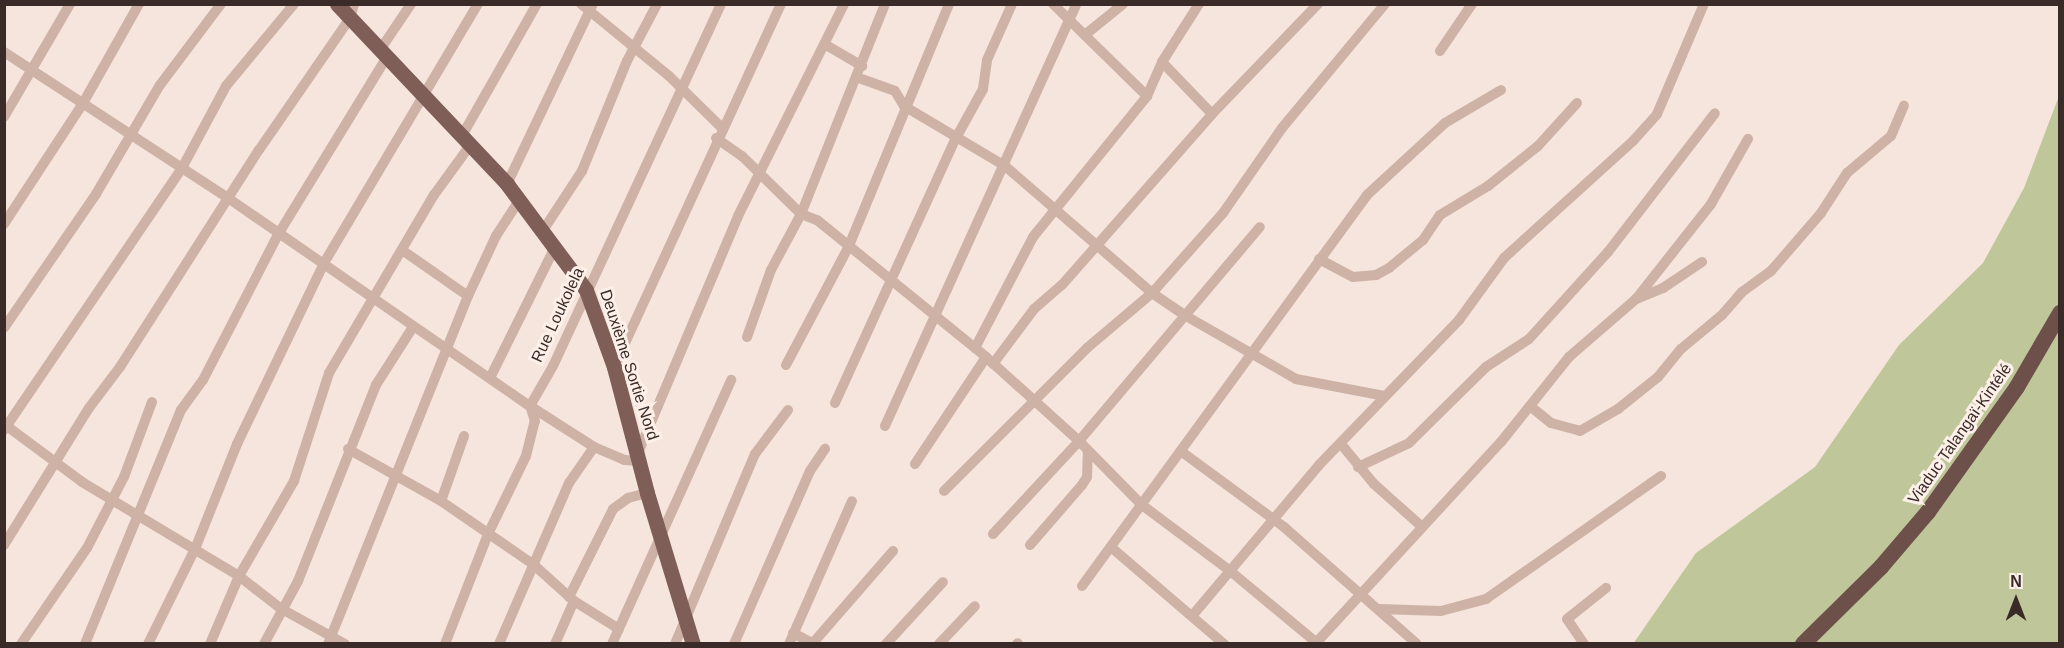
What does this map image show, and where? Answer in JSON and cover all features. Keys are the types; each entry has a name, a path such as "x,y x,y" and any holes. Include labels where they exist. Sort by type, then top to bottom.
{"highway":[{"name":"Viaduc Talangaï-Kintélé","path":"1803,644 1881,567 1929,512 2017,387 2060,313"},
{"name":"Viaduc Talangaï-Kintélé","path":"1819,644 1888,574 1977,466 2060,337"}],"main road":[{"name":"Deuxième Sortie Nord","path":"337,4 352,11 384,54 467,139 507,184 544,229 586,290 614,367 640,457 647,493 693,644"}],"street":[{"path":"4,117 29,69 70,4"},
{"path":"4,224 82,105 139,4"},
{"path":"4,328 45,274 160,85 221,4"},
{"path":"294,4 226,86 182,168 5,426 55,463 239,576 280,608 329,640 345,644"},
{"path":"85,644 182,410 203,380 279,233 411,4"},
{"path":"148,644 195,549 237,444 324,263 478,4"},
{"path":"210,644 239,576 294,481 329,373 376,298 467,139 537,4"},
{"path":"544,229 582,171 634,48 657,4"},
{"name":"Rue Loukolela","path":"446,644 488,534 526,456 535,421 530,406 721,4"},
{"path":"614,367 721,127 781,4"},
{"path":"4,52 82,105 132,134 228,198 376,298 412,327 491,376 530,406 594,447 624,460 640,457 738,216 826,45 844,4"},
{"path":"747,338 771,270 801,214 885,4"},
{"path":"786,364 848,248 904,106 949,4"},
{"path":"835,403 956,138 983,89 987,60 1012,4"},
{"path":"1053,4 1147,96"},
{"path":"885,426 1005,166 1076,4"},
{"path":"1086,34 1123,4"},
{"path":"975,348 1010,274 1033,237 1058,210 1147,96 1162,62 1199,4"},
{"path":"915,464 990,360 1034,309 1097,246 1212,114 1318,4"},
{"path":"944,490 1087,348 1152,293 1223,213 1282,128 1385,4"},
{"path":"1440,51 1472,4"},
{"path":"1192,616 1229,570 1341,444 1459,320 1504,258 1633,141 1657,114 1704,4"},
{"path":"507,184 588,6 682,88 721,127"},
{"path":"4,544 352,11"},
{"path":"826,45 862,66"},
{"path":"1162,62 1212,114"},
{"path":"856,77 895,91 904,106 1005,166 1152,293 1186,316 1282,373 1312,384 1385,396"},
{"path":"1082,586 1182,452 1319,259 1389,171 1445,123 1501,90"},
{"path":"1319,259 1353,277 1376,275 1389,268 1423,240 1440,215 1488,186 1538,146 1577,103"},
{"path":"1530,406 1551,423 1580,431 1618,409 1658,377 1681,349 1722,315 1742,292 1771,271 1821,213 1847,173 1891,136 1904,106"},
{"path":"1358,467 1409,444 1486,367 1529,339 1608,252 1715,113"},
{"path":"716,138 761,173 801,214 817,220 848,248 936,315 990,360 1079,441 1088,453 1142,505 1229,570 1316,643 1420,525 1501,442 1569,357 1636,299 1711,204 1748,140"},
{"path":"329,640 395,473 449,349 468,296 492,244 520,199"},
{"path":"993,534 1079,441 1260,226"},
{"path":"491,376 555,248"},
{"path":"402,250 468,296"},
{"path":"1636,299 1663,288 1702,262"},
{"path":"264,644 280,608 298,581 348,449 376,385 412,327"},
{"path":"612,644 731,380"},
{"path":"21,644 87,548 113,498 152,402"},
{"path":"675,644 687,621 755,454 788,410"},
{"path":"441,501 464,436"},
{"path":"1341,444 1358,467 1420,525"},
{"path":"499,644 569,483 594,447"},
{"path":"348,449 395,473 441,501 534,565 571,599 618,628"},
{"path":"734,644 810,471 825,449"},
{"path":"1182,452 1274,520 1360,592 1416,644"},
{"path":"1030,545 1082,485 1087,477 1088,453"},
{"path":"1379,609 1441,611 1486,599 1661,476"},
{"path":"555,644 571,599 609,514 621,501 647,493"},
{"path":"852,501 791,638 814,643 893,551"},
{"path":"1112,548 1224,644"},
{"path":"886,644 943,582"},
{"path":"1584,644 1567,619 1606,588"},
{"path":"939,644 975,606"}],"green space":[{"path":"2059,96 2059,643 1633,644 1696,553 1815,467 1899,345 1983,263 2024,188"}]}
